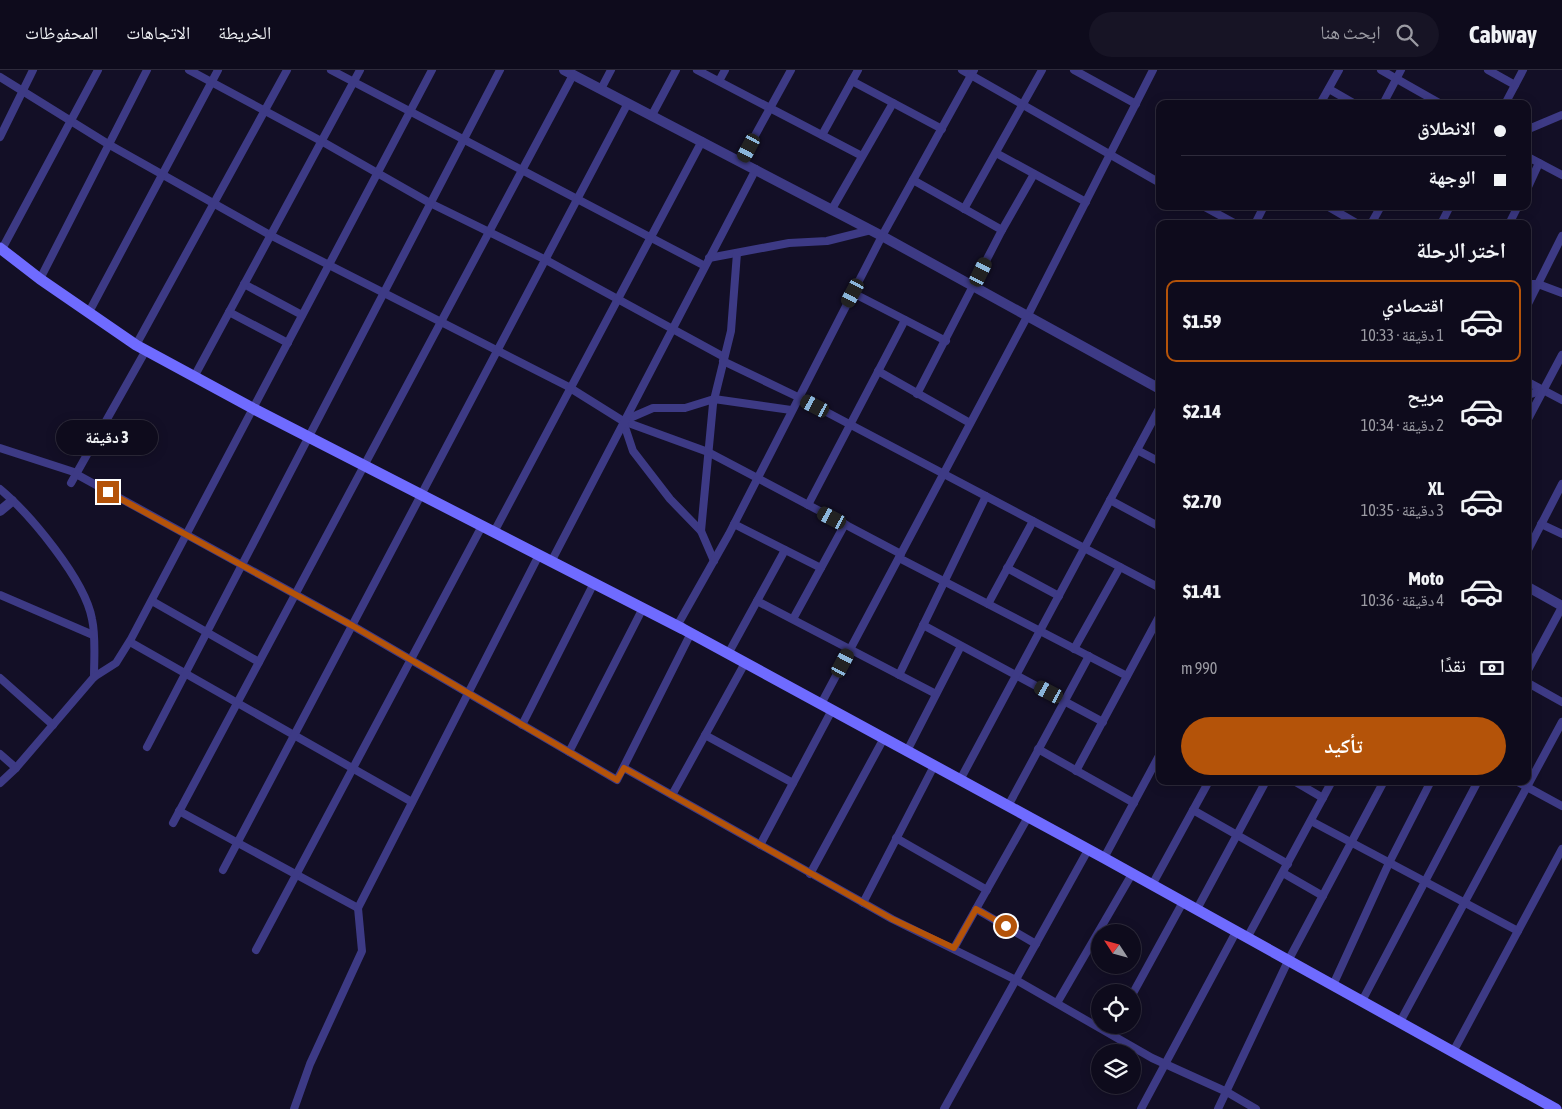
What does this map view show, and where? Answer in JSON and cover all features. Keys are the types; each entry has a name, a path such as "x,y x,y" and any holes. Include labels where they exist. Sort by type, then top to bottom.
{"main road":[{"path":"1,249 40,279 141,347 194,377 677,626 1028,816 1556,1109"}],"street":[{"path":"0,137 33,70"},
{"path":"1,249 98,70"},
{"path":"40,279 147,70"},
{"path":"189,70 323,142 430,203 546,260 674,328 724,359 1156,586"},
{"path":"89,312 218,70"},
{"path":"72,483 213,203 287,70"},
{"path":"331,70 651,237 707,262 737,253 789,243 827,241 871,230"},
{"path":"194,377 270,235 323,142 360,70"},
{"path":"0,783 16,768 94,677 116,663 130,642 254,409 376,172 432,70"},
{"path":"147,748 382,292 500,70"},
{"path":"601,89 611,70"},
{"path":"652,115 676,70"},
{"path":"697,70 862,156"},
{"path":"719,81 725,70"},
{"path":"741,161 791,70"},
{"path":"822,135 858,70"},
{"path":"962,70 973,73 1023,105 1156,181"},
{"path":"964,209 1042,70"},
{"path":"1074,70 1086,73 1136,104"},
{"path":"760,845 793,783 850,650 1028,315 1153,70"},
{"path":"1322,100 1339,70"},
{"path":"1381,70 1434,100"},
{"path":"1384,100 1401,70"},
{"path":"1488,70 1514,85"},
{"path":"1507,100 1523,70"},
{"path":"173,823 522,170 569,72 832,209 1156,386"},
{"path":"677,626 734,524 882,236 973,73"},
{"path":"0,77 108,144 270,235 570,388 623,421 708,452 845,524 988,604 1127,676"},
{"path":"852,81 942,129"},
{"path":"1328,89 1348,100"},
{"path":"224,870 499,351 628,102"},
{"path":"832,209 893,103"},
{"path":"1531,128 1562,115"},
{"path":"494,532 702,141"},
{"path":"996,153 1086,202"},
{"path":"1531,159 1562,175"},
{"path":"1531,180 1539,163"},
{"path":"551,562 756,169"},
{"path":"918,394 1002,230 1034,174"},
{"path":"913,180 1002,230"},
{"path":"1211,210 1229,220"},
{"path":"1334,210 1351,220"},
{"path":"1531,298 1562,236"},
{"path":"701,531 714,399 731,331 737,253"},
{"path":"244,284 302,316"},
{"path":"1531,284 1538,284 1562,293"},
{"path":"853,293 946,341"},
{"path":"229,312 288,343"},
{"path":"808,505 905,320"},
{"path":"1531,413 1562,355"},
{"path":"878,371 970,423"},
{"path":"1531,384 1562,400"},
{"path":"1531,394 1543,390"},
{"path":"623,421 653,408 685,408 714,399 791,410"},
{"path":"960,780 1156,414"},
{"path":"623,421 633,451 670,499 701,531 714,561"},
{"path":"0,448 77,473 353,626 617,780 691,634"},
{"path":"1137,450 1156,460"},
{"path":"1531,544 1562,484"},
{"path":"0,489 52,545 84,596 92,620 94,677"},
{"path":"899,675 986,496"},
{"path":"1110,500 1156,524"},
{"path":"0,511 12,501"},
{"path":"988,604 1033,521"},
{"path":"734,524 821,568"},
{"path":"792,619 845,524"},
{"path":"1541,524 1562,534"},
{"path":"256,950 482,526"},
{"path":"1531,531 1536,534"},
{"path":"728,654 785,550"},
{"path":"294,1109 310,1064 362,952 358,908 539,555"},
{"path":"1074,649 1120,567"},
{"path":"1007,568 1059,596"},
{"path":"522,725 594,583"},
{"path":"1531,589 1562,606 1531,664"},
{"path":"0,595 93,635"},
{"path":"757,600 936,694"},
{"path":"152,601 259,662"},
{"path":"569,752 642,608"},
{"path":"1076,771 1156,622"},
{"path":"924,625 1103,722"},
{"path":"1152,630 1156,632"},
{"path":"130,642 412,802"},
{"path":"907,751 961,646"},
{"path":"1008,806 1089,656"},
{"path":"672,795 745,663"},
{"path":"0,678 53,725"},
{"path":"1531,686 1562,702"},
{"path":"1531,780 1562,722"},
{"path":"705,735 793,783"},
{"path":"810,874 884,738"},
{"path":"1038,749 1134,803"},
{"path":"0,754 16,768"},
{"path":"1104,858 1156,762"},
{"path":"863,902 934,766"},
{"path":"624,768 810,874 1016,980 1091,1023"},
{"path":"1152,885 1207,785"},
{"path":"1196,909 1264,785"},
{"path":"1301,785 1323,798"},
{"path":"1247,938 1330,785"},
{"path":"1218,1109 1288,961 1382,785"},
{"path":"1333,985 1389,863 1429,785"},
{"path":"1362,1001 1476,785"},
{"path":"1523,785 1562,806"},
{"path":"1400,1022 1527,787"},
{"path":"1193,810 1288,864"},
{"path":"179,812 358,908"},
{"path":"954,948 1028,816"},
{"path":"1311,821 1518,931"},
{"path":"896,838 987,890"},
{"path":"944,1109 1088,850"},
{"path":"1453,1052 1562,850"},
{"path":"1283,872 1323,896"},
{"path":"1057,1003 1132,874"},
{"path":"1138,984 1183,902"},
{"path":"976,909 1036,944"},
{"path":"1141,1109 1236,932"},
{"path":"1111,1034 1166,1064 1227,1092 1256,1109"}],"route":[{"path":"108,492 353,626 617,780 624,768 892,919 954,948 976,909 1006,926"}]}
